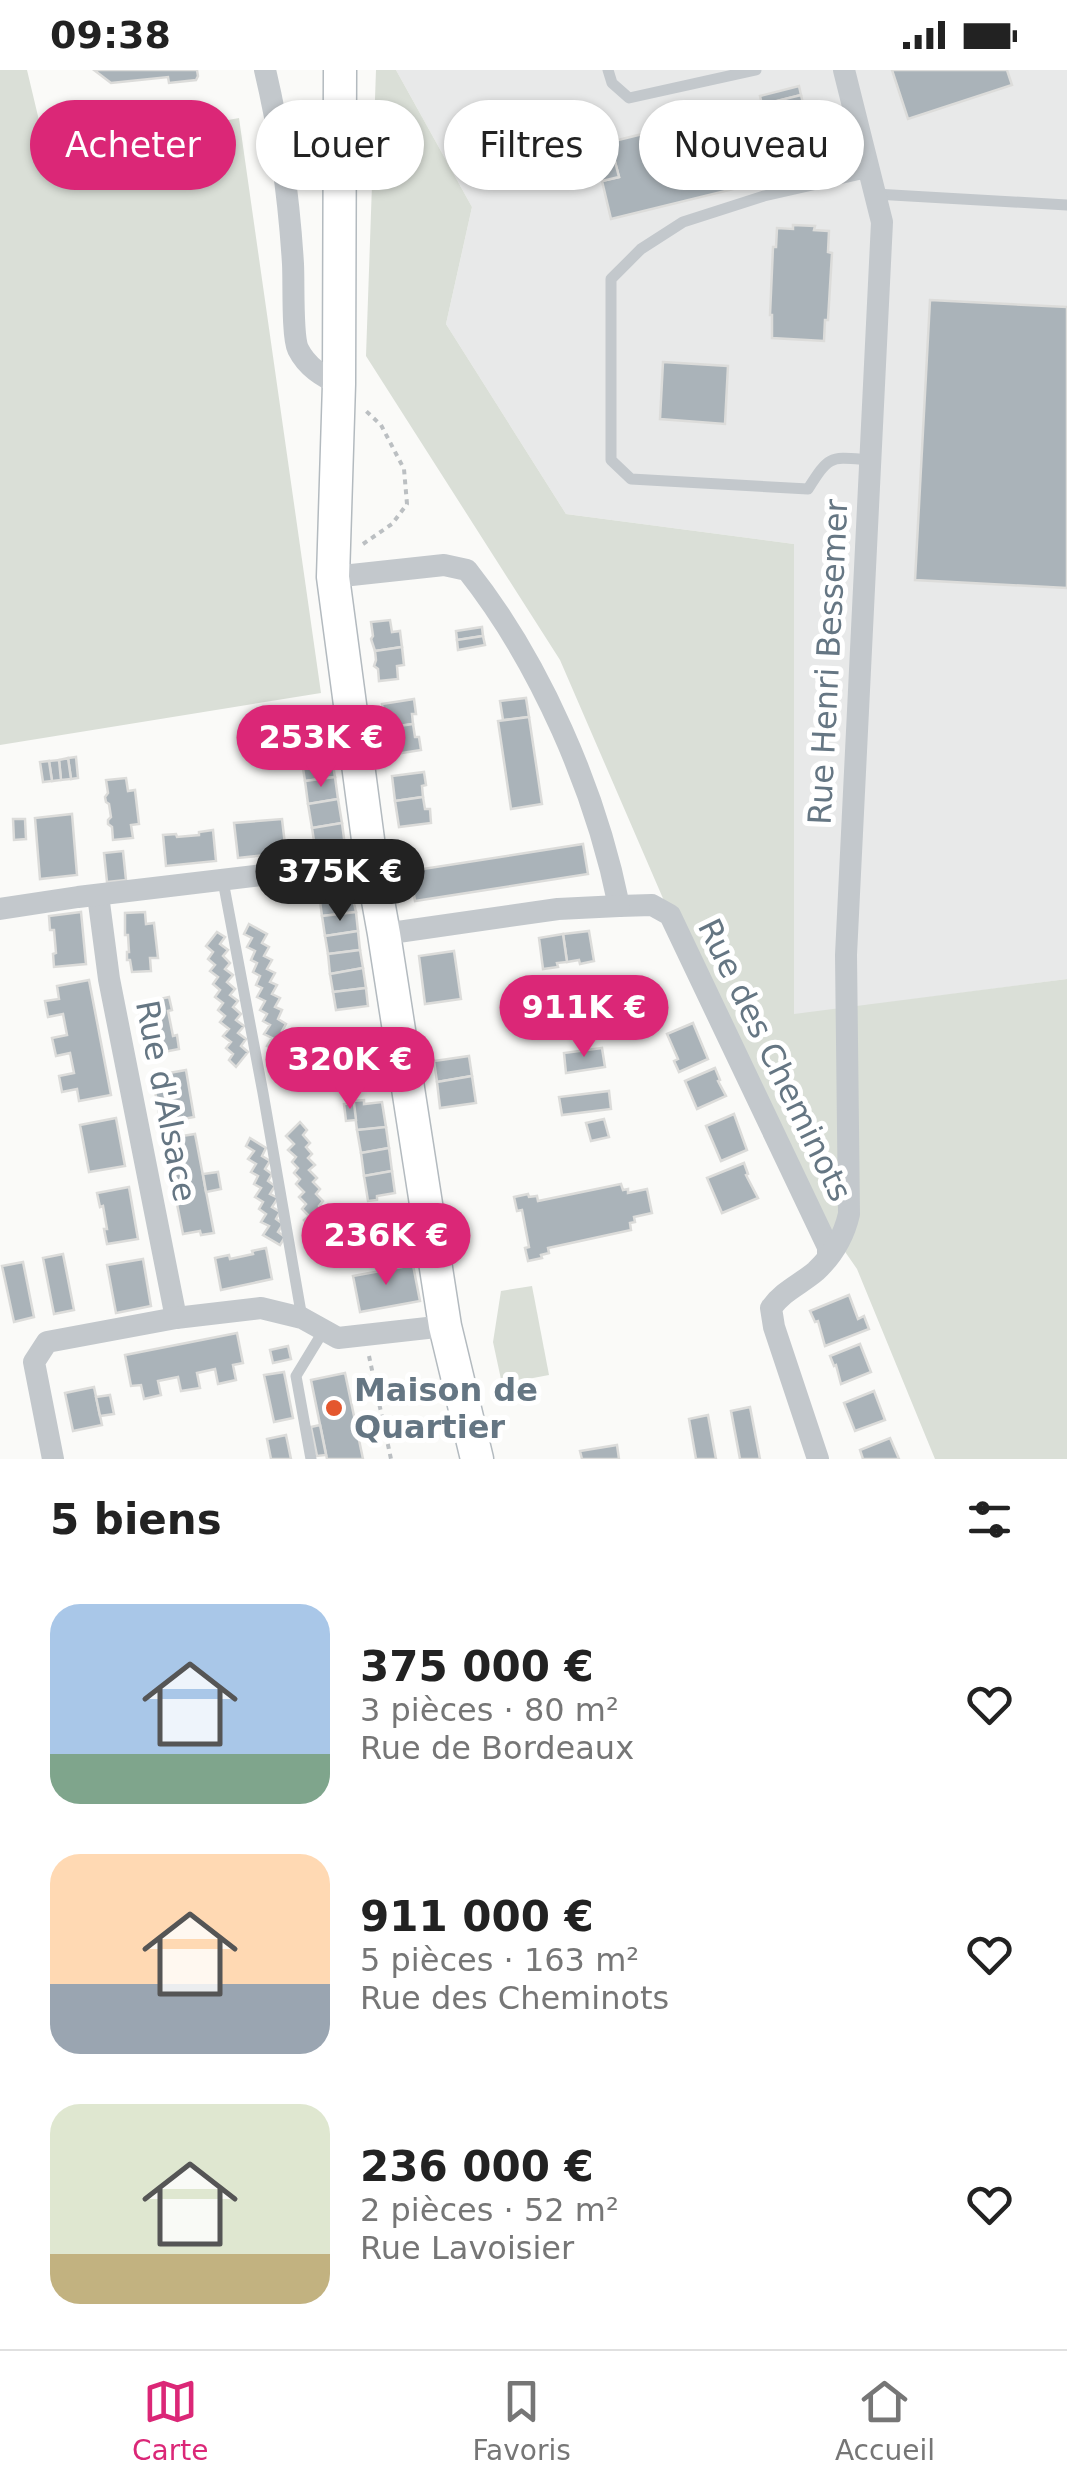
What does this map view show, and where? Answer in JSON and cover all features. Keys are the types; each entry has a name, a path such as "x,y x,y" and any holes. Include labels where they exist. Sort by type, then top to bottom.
{"street":[{"path":"265,70 289,226 296,347 316,374 339,384"},
{"path":"340,70 334,570 371,862 445,1326 477,1459"},
{"name":"Rue Henri Bessemer","path":"828,1256 846,1230 849,1214 846,955 882,222 844,70"},
{"path":"334,570 444,565 467,570 535,670 578,771 612,871 619,906 558,909 384,934"},
{"path":"0,909 371,862"},
{"name":"Rue d'Alsace","path":"98,895 109,979 176,1318"},
{"name":"Rue des Cheminots","path":"619,906 652,905 670,916 828,1246 828,1256 817,1270 780,1296 772,1308 774,1327 818,1459"},
{"path":"53,1459 34,1362 47,1342 176,1318 262,1308 302,1318 338,1338 445,1326"}],"lane":[{"path":"608,70 612,84 629,98 756,70"},
{"path":"870,460 834,458 822,466 808,489 631,479 611,460 611,278 641,248 683,222 764,196 872,183 1067,205"},
{"path":"223,881 302,1318"},
{"path":"311,1459 296,1376 324,1330"}],"path":[{"path":"334,570 392,524 407,504 404,469 381,425 339,384"},
{"path":"364,1335 391,1459"}],"shaded area":[{"path":"0,70 27,70 34,100 30,100 30,190 236,190 239,118 321,693 0,745"},
{"path":"376,70 396,70 413,100 375,100"},
{"path":"396,70 1067,70 1067,979 794,1015 794,544 566,514 446,324 472,207 463,190 619,190 619,100 444,100 444,157 424,120 424,100 413,100"},
{"path":"424,120 444,157 444,190 463,190 472,207 446,324 566,514 794,544 794,1014 1067,979 1067,1459 935,1459 857,1269 830,1230 703,991 560,660 366,356 372,190 424,190"},
{"path":"532,1286 549,1375 502,1384 493,1342 501,1291"}],"building":[{"path":"94,70 197,70 198,76 196,80 169,83 168,77 111,83"},
{"path":"892,70 1007,70 1012,85 908,119"},
{"path":"799,86 801,95 782,100 761,100 760,96"},
{"path":"639,135 639,190 729,190 611,219 604,190 619,190 619,140"},
{"path":"793,225 829,231 828,252 832,253 824,341 772,338 773,247 777,228 793,229"},
{"path":"930,300 1067,307 1067,588 915,580"},
{"path":"663,362 728,366 725,424 660,419"},
{"path":"390,620 392,632 400,631 402,647 375,651 371,622"},
{"path":"482,627 483,636 457,640 456,631"},
{"path":"483,636 485,645 458,650 457,640"},
{"path":"402,647 404,665 397,666 398,679 379,681 375,651"},
{"path":"526,698 529,717 503,720 500,701"},
{"path":"414,699 413,724 385,728 382,704"},
{"path":"529,717 542,804 511,809 498,721"},
{"path":"413,724 421,750 389,755 385,728"},
{"path":"310,753 311,757 331,753 335,777 305,781 301,755"},
{"path":"76,757 78,778 71,779 68,758"},
{"path":"68,758 71,779 61,780 59,760"},
{"path":"59,760 61,780 52,781 49,761"},
{"path":"49,761 52,781 43,782 40,762"},
{"path":"424,772 423,797 395,801 392,776"},
{"path":"335,777 338,799 308,804 305,781"},
{"path":"126,778 128,791 135,790 139,824 131,825 133,838 113,840 108,824 111,817 105,797 106,780"},
{"path":"423,797 425,809 430,809 431,823 399,827 395,801"},
{"path":"338,799 342,823 312,828 308,804"},
{"path":"72,814 77,875 40,879 35,818"},
{"path":"13,819 25,819 26,839 14,840"},
{"path":"282,819 286,853 238,858 234,823"},
{"path":"342,823 345,846 316,854 312,828"},
{"path":"213,830 216,861 166,866 163,835 199,835"},
{"path":"583,844 588,874 415,901 410,871"},
{"path":"123,851 126,880 107,882 104,853"},
{"path":"351,890 356,912 322,916 319,894"},
{"path":"81,912 86,964 54,967 54,930 50,930 49,916"},
{"path":"145,912 146,924 154,923 158,958 150,958 151,971 132,972 127,960 125,913"},
{"path":"356,912 358,931 325,936 322,916"},
{"path":"249,924 267,934 262,943 269,947 264,956 272,960 267,969 275,973 270,982 277,985 272,994 280,998 275,1007 282,1010 278,1019 286,1024 282,1031 289,1035 285,1055 267,1046 272,1038 264,1034 270,1025 263,1021 267,1014 260,1010 265,1001 257,997 262,988 256,985 260,976 253,972 257,963 251,960 255,951 247,947 252,938 244,934"},
{"path":"358,931 360,950 328,954 325,936"},
{"path":"589,931 594,961 567,962 563,934"},
{"path":"217,932 225,937 220,944 228,950 223,956 230,963 225,969 233,975 227,982 235,989 230,995 238,1001 233,1007 241,1014 236,1020 244,1026 238,1033 246,1039 241,1046 248,1052 236,1067 229,1060 233,1054 226,1048 231,1042 223,1036 229,1029 220,1022 225,1016 218,1010 223,1003 215,997 220,990 213,984 218,977 210,971 215,965 208,959 213,952 206,946"},
{"path":"563,934 567,962 543,969 539,938"},
{"path":"360,950 363,968 330,974 328,954"},
{"path":"454,951 461,999 425,1004 419,956"},
{"path":"363,968 366,988 333,992 330,974"},
{"path":"89,980 111,1095 79,1101 77,1089 62,1092 59,1076 74,1073 70,1053 56,1056 52,1038 67,1035 63,1014 48,1017 45,1001 59,999 57,986"},
{"path":"640,986 645,1014 616,1019 612,990"},
{"path":"366,988 368,1006 336,1010 333,992"},
{"path":"169,997 172,1010 168,1011 179,1049 148,1055 138,1004"},
{"path":"693,1023 708,1059 679,1072 667,1034"},
{"path":"371,1029 375,1055 347,1060 340,1033"},
{"path":"602,1048 605,1067 566,1073 564,1053"},
{"path":"375,1055 378,1079 347,1083 347,1060"},
{"path":"469,1056 472,1076 437,1082 434,1061"},
{"path":"715,1068 726,1096 697,1109 685,1081"},
{"path":"186,1070 194,1117 161,1123 152,1076"},
{"path":"472,1076 476,1103 440,1108 437,1082"},
{"path":"609,1091 611,1109 562,1115 559,1097"},
{"path":"364,1100 364,1104 382,1102 386,1127 357,1130 353,1101"},
{"path":"354,1103 356,1120 346,1121 344,1104"},
{"path":"734,1114 747,1150 721,1161 706,1126"},
{"path":"116,1118 125,1166 89,1172 80,1125"},
{"path":"604,1119 609,1137 591,1141 586,1123"},
{"path":"300,1122 310,1143 306,1147 312,1154 308,1158 315,1165 309,1170 317,1178 313,1182 320,1189 316,1194 323,1201 319,1206 325,1213 320,1218 328,1226 314,1240 307,1232 311,1227 304,1220 309,1216 302,1209 306,1204 299,1197 304,1192 296,1184 300,1179 294,1173 298,1168 292,1162 296,1157 288,1150 294,1144 286,1136"},
{"path":"386,1127 389,1148 361,1153 357,1130"},
{"path":"195,1134 214,1233 201,1235 200,1231 183,1234 165,1144"},
{"path":"250,1138 266,1148 262,1156 270,1161 265,1169 272,1174 268,1181 275,1186 270,1194 278,1198 272,1207 280,1212 276,1219 283,1224 278,1232 285,1237 280,1245 263,1235 269,1226 261,1222 266,1214 259,1209 263,1202 255,1197 261,1188 254,1184 258,1176 251,1172 256,1164 248,1159 254,1151 246,1146"},
{"path":"389,1148 392,1171 364,1176 361,1153"},
{"path":"744,1163 758,1198 722,1213 707,1178"},
{"path":"392,1171 395,1193 368,1201 364,1176"},
{"path":"218,1172 221,1189 206,1192 203,1174"},
{"path":"621,1184 628,1193 647,1189 652,1213 634,1217 631,1230 548,1248 549,1253 541,1255 542,1258 528,1261 522,1210 517,1211 514,1197 528,1194 537,1196 538,1201"},
{"path":"129,1187 138,1239 107,1244 103,1206 100,1207 97,1193"},
{"path":"266,1248 272,1279 221,1290 215,1258 229,1255 230,1259"},
{"path":"63,1254 74,1310 54,1314 43,1258"},
{"path":"143,1259 151,1306 116,1313 107,1265"},
{"path":"23,1262 34,1317 14,1322 2,1266"},
{"path":"413,1265 420,1301 360,1312 353,1276"},
{"path":"849,1295 858,1319 864,1316 869,1329 825,1346 818,1321 810,1311"},
{"path":"237,1333 243,1363 233,1365 236,1380 218,1384 215,1369 197,1373 200,1388 181,1391 178,1377 158,1381 161,1395 144,1399 141,1385 131,1386 125,1355"},
{"path":"860,1344 871,1372 841,1384 830,1356"},
{"path":"288,1346 291,1359 273,1363 270,1350"},
{"path":"284,1372 293,1418 274,1422 264,1375"},
{"name":"Maison de Quartier","path":"345,1373 363,1459 327,1459 311,1380"},
{"path":"94,1387 102,1425 73,1431 65,1393"},
{"path":"874,1391 885,1420 855,1431 844,1403"},
{"path":"110,1395 114,1414 100,1416 96,1397"},
{"path":"750,1407 760,1459 740,1459 731,1411"},
{"path":"708,1415 716,1459 696,1459 689,1419"},
{"path":"320,1425 326,1455 317,1456 311,1427"},
{"path":"286,1435 291,1459 271,1459 267,1439"},
{"path":"890,1438 899,1459 863,1459 860,1450"},
{"path":"617,1445 619,1459 582,1459 580,1451"}],"place":[{"name":"Maison de Quartier","path":"334,1408"}]}
